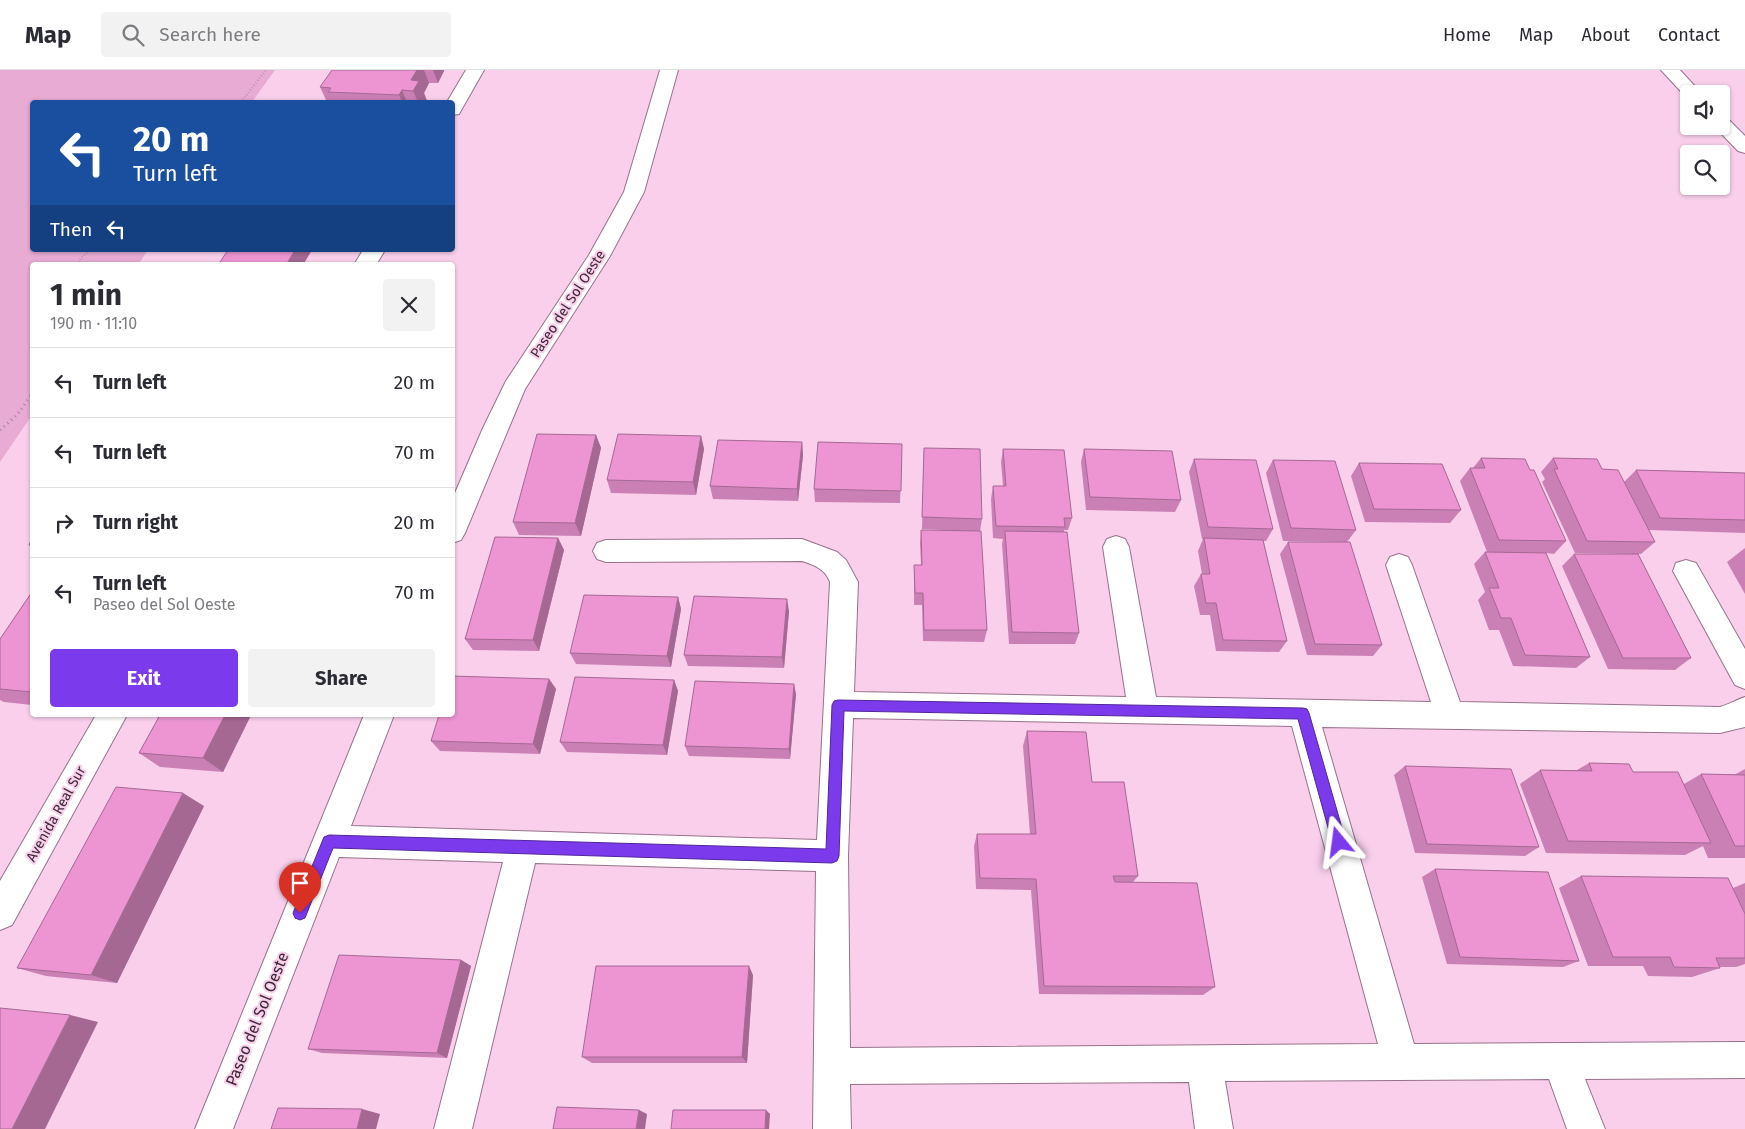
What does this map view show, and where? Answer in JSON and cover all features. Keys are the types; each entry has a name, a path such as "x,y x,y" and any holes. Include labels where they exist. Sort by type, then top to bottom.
{"street":[{"path":"455,105 475,70"},
{"name":"Paseo del Sol Oeste","path":"455,526 495,428 514,388 599,256 634,192 669,70"},
{"path":"1670,70 1684,85"},
{"path":"1730,131 1745,147"},
{"path":"1116,547 1143,710"},
{"path":"606,551 802,550 822,556 839,568 844,582 832,856 832,1129"},
{"path":"1398,566 1450,715"},
{"path":"1686,571 1745,676"},
{"path":"838,705 1720,720 1741,715 1745,710"},
{"path":"1303,713 1401,1062"},
{"name":"Avenida Real Sur","path":"2,907 111,717"},
{"name":"Paseo del Sol Oeste","path":"214,1129 379,717"},
{"path":"329,841 832,856"},
{"path":"453,1129 523,848"},
{"path":"832,1066 1745,1060"},
{"path":"1560,1061 1586,1129"},
{"path":"1204,1064 1214,1129"}],"path":[{"path":"243,100 266,70"},
{"path":"79,262 88,252"},
{"path":"0,430 18,414 30,397"}],"shaded area":[{"path":"0,70 275,70 253,100 30,100 30,252 147,252 140,262 30,262 30,418 0,462"}],"building":[{"path":"332,70 417,70 411,80 419,81 413,91 402,90 399,95 328,92 331,88 320,87"},
{"path":"227,252 294,252 288,262 220,262"},
{"path":"537,434 596,435 575,523 513,522"},
{"path":"618,434 701,436 693,482 607,480"},
{"path":"718,440 802,442 797,489 710,486"},
{"path":"818,442 902,444 901,491 814,489"},
{"path":"924,448 980,449 982,519 922,517"},
{"path":"1003,449 1064,450 1072,518 1064,518 1065,527 996,526 993,486 1006,486"},
{"path":"1084,449 1172,451 1181,500 1090,497"},
{"path":"1481,458 1525,459 1530,470 1534,470 1566,541 1499,540 1470,468 1485,468"},
{"path":"1553,458 1597,459 1602,469 1618,470 1655,542 1587,541 1554,469 1558,469"},
{"path":"1194,459 1256,460 1273,529 1208,527"},
{"path":"1273,460 1335,461 1356,530 1291,528"},
{"path":"1359,463 1442,464 1461,510 1374,509"},
{"path":"1636,470 1745,473 1745,520 1660,518"},
{"path":"921,530 981,531 987,630 924,630 923,593 915,593 914,565 922,565"},
{"path":"1005,531 1067,532 1079,633 1012,632"},
{"path":"495,537 558,538 533,640 465,639"},
{"path":"1204,538 1263,540 1287,641 1223,640 1216,603 1206,603 1201,574 1210,574"},
{"path":"1288,542 1350,542 1382,645 1315,644"},
{"path":"1485,552 1546,553 1590,657 1525,655 1511,618 1501,618 1489,588 1499,588"},
{"path":"1574,554 1638,554 1691,658 1623,658"},
{"path":"30,595 30,692 0,689 0,639"},
{"path":"584,595 678,597 667,656 570,653"},
{"path":"694,596 787,599 782,657 684,655"},
{"path":"455,676 549,679 533,744 431,741 438,717 455,717"},
{"path":"575,677 674,680 663,745 560,742"},
{"path":"695,681 794,684 789,749 685,746"},
{"path":"159,717 224,717 203,758 139,753"},
{"path":"1027,731 1086,732 1092,782 1124,782 1138,876 1113,876 1115,882 1197,883 1215,987 1044,986 1036,879 980,878 977,834 1036,834"},
{"path":"1589,763 1629,764 1633,772 1678,772 1711,843 1568,841 1540,770 1592,771"},
{"path":"1405,766 1511,769 1539,847 1427,844"},
{"path":"1701,774 1745,775 1745,846 1735,846"},
{"path":"116,787 183,793 91,975 17,968"},
{"path":"1435,869 1548,872 1579,961 1460,957"},
{"path":"1581,876 1728,878 1745,914 1745,958 1716,958 1720,968 1674,967 1670,957 1613,957"},
{"path":"339,955 461,960 437,1053 308,1049"},
{"path":"596,966 749,966 742,1057 582,1057"},
{"path":"0,1008 70,1015 12,1129 0,1129"},
{"path":"557,1107 639,1110 636,1129 553,1129"},
{"path":"278,1108 362,1109 357,1129 271,1129"},
{"path":"673,1110 766,1110 765,1129 671,1129"}],"route":[{"path":"300,913 329,841 832,856 838,705 1303,713 1339,842"}]}
